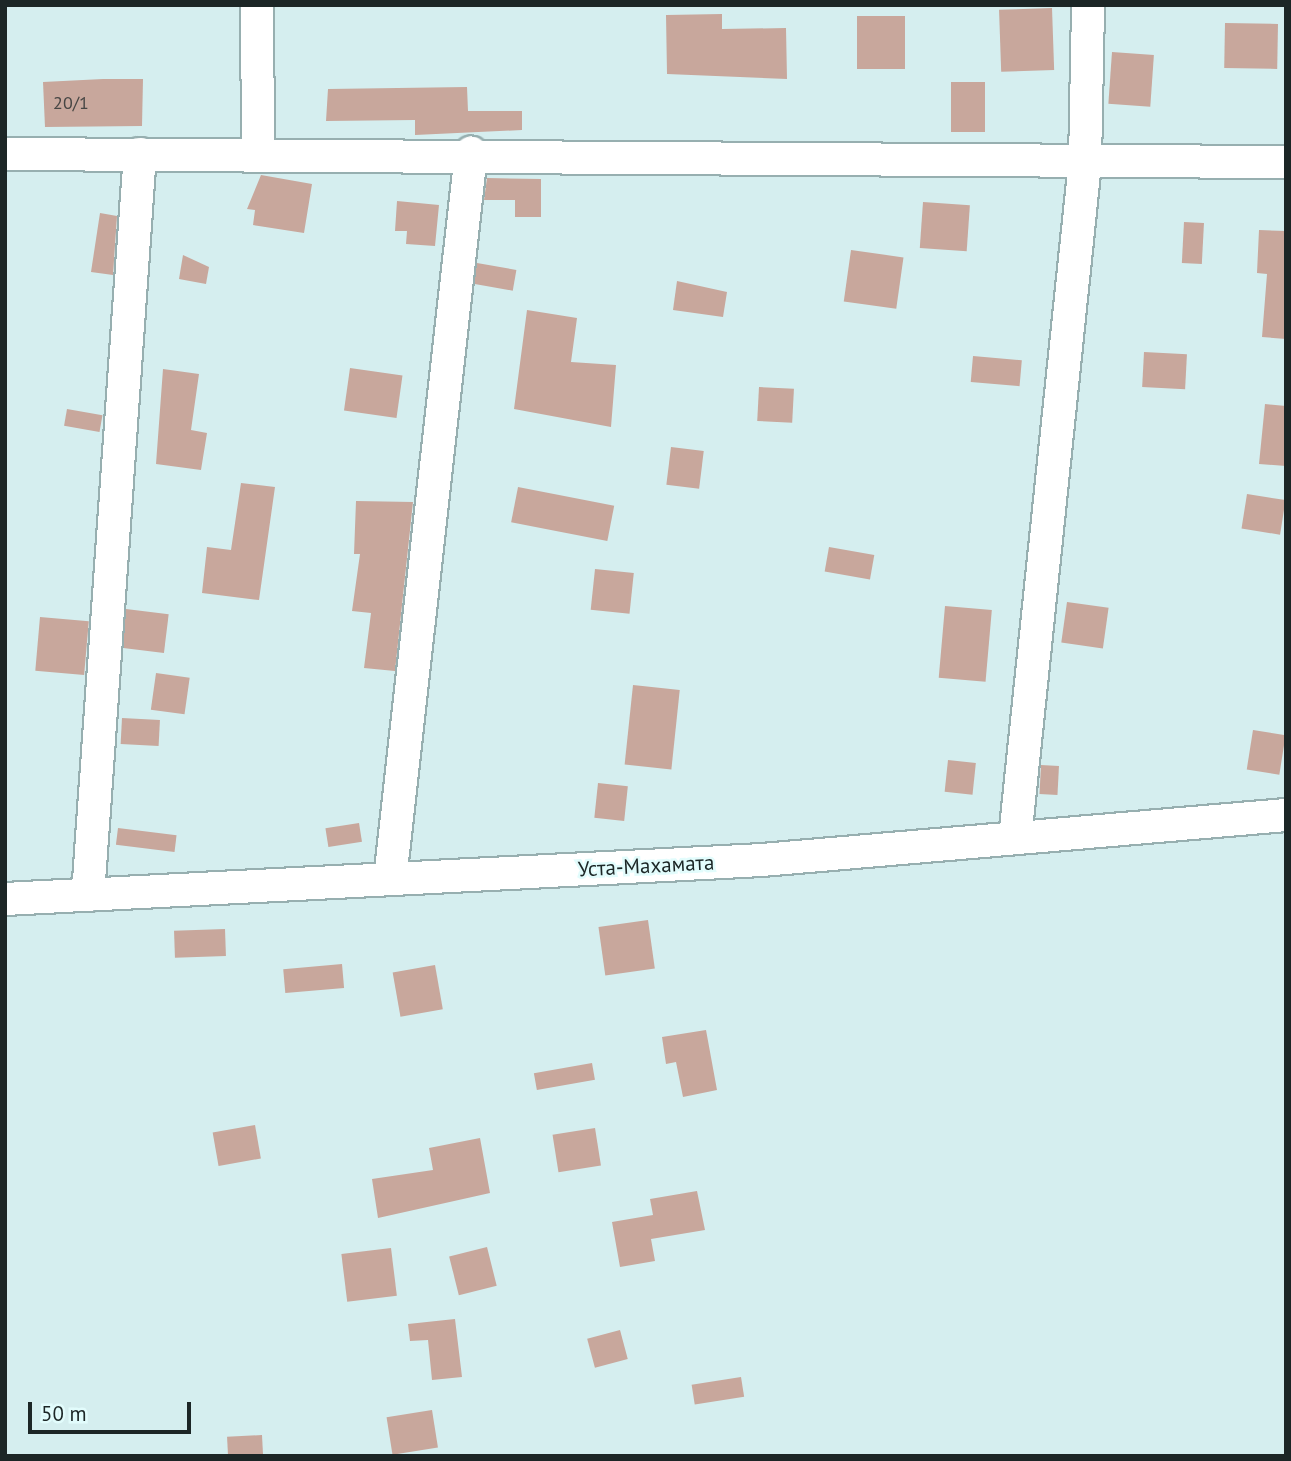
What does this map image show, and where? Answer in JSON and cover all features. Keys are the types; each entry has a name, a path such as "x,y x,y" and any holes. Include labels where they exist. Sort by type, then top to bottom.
{"street":[{"path":"257,5 258,153"},
{"path":"1014,838 1085,163 1088,5"},
{"path":"88,895 140,153"},
{"path":"390,879 471,153"},
{"path":"5,154 471,153 1085,163 1286,162"},
{"name":"Уста-Махамата","path":"5,899 762,860 1286,815"}],"building":[{"path":"1052,8 1054,70 1001,72 999,10"},
{"path":"722,14 722,29 786,28 787,79 667,74 666,15"},
{"path":"857,16 905,16 905,69 857,69"},
{"path":"1225,23 1278,24 1277,69 1224,68"},
{"path":"1112,52 1154,55 1150,107 1108,104"},
{"path":"143,79 142,126 45,127 43,82"},
{"path":"951,82 985,82 985,132 951,132"},
{"path":"467,87 468,111 522,111 522,130 415,135 415,120 326,121 328,89"},
{"path":"261,175 312,184 304,233 253,225 255,210 247,209"},
{"path":"487,178 541,179 541,217 515,217 515,200 484,200"},
{"path":"397,201 439,205 435,246 406,244 407,231 395,231"},
{"path":"923,202 970,205 967,251 920,248"},
{"path":"100,213 117,216 113,275 91,272"},
{"path":"1184,222 1204,223 1202,264 1182,263"},
{"path":"1259,230 1286,231 1286,339 1262,337 1267,274 1257,273"},
{"path":"851,250 903,257 896,309 844,301"},
{"path":"183,255 209,267 206,284 179,279"},
{"path":"477,263 516,270 513,291 473,284"},
{"path":"677,281 727,292 723,317 673,310"},
{"path":"527,310 577,318 571,362 616,365 611,427 514,409"},
{"path":"1144,352 1187,354 1185,389 1142,387"},
{"path":"973,356 1022,360 1020,386 971,382"},
{"path":"350,368 402,375 396,418 344,411"},
{"path":"163,369 199,374 191,430 207,433 201,470 156,464"},
{"path":"759,387 794,389 792,423 757,421"},
{"path":"1265,404 1286,406 1286,466 1259,464"},
{"path":"67,409 102,415 100,432 64,426"},
{"path":"671,447 704,451 699,489 666,485"},
{"path":"241,483 275,487 259,600 202,593 207,547 231,550"},
{"path":"518,487 614,506 607,541 511,522"},
{"path":"1247,494 1286,500 1280,535 1242,529"},
{"path":"356,501 413,502 395,671 364,668 371,613 352,611 360,554 354,554"},
{"path":"829,547 874,555 870,580 825,572"},
{"path":"595,569 634,573 630,614 591,610"},
{"path":"1067,602 1109,608 1103,648 1061,643"},
{"path":"945,606 992,610 986,682 939,678"},
{"path":"126,609 169,614 164,653 121,648"},
{"path":"40,617 89,621 84,675 35,671"},
{"path":"156,673 190,678 185,714 151,710"},
{"path":"633,685 680,690 671,769 625,765"},
{"path":"122,718 160,720 159,746 121,744"},
{"path":"1253,730 1286,735 1279,775 1247,770"},
{"path":"948,760 976,763 973,795 945,792"},
{"path":"1041,765 1059,766 1057,795 1039,794"},
{"path":"598,783 628,786 624,821 594,818"},
{"path":"359,823 362,842 328,847 325,828"},
{"path":"118,828 177,835 174,852 116,845"},
{"path":"648,920 655,969 605,975 598,927"},
{"path":"225,929 226,956 175,958 174,931"},
{"path":"342,964 344,988 285,993 283,969"},
{"path":"435,965 443,1009 400,1017 393,972"},
{"path":"706,1030 717,1090 683,1097 676,1062 666,1064 662,1037"},
{"path":"592,1063 595,1080 537,1090 534,1073"},
{"path":"255,1125 261,1158 219,1166 213,1132"},
{"path":"595,1128 601,1166 558,1172 553,1135"},
{"path":"480,1138 490,1193 378,1218 372,1179 433,1170 429,1148"},
{"path":"697,1191 705,1230 651,1239 655,1261 620,1267 612,1222 653,1215 650,1199"},
{"path":"487,1247 497,1286 459,1295 449,1256"},
{"path":"391,1248 397,1296 347,1302 341,1254"},
{"path":"455,1319 462,1377 432,1380 428,1340 410,1341 408,1324"},
{"path":"620,1330 628,1359 595,1368 587,1339"},
{"path":"741,1377 744,1397 695,1405 692,1385"},
{"path":"432,1410 438,1448 393,1455 387,1417"},
{"path":"262,1435 263,1456 228,1456 227,1437"}]}
